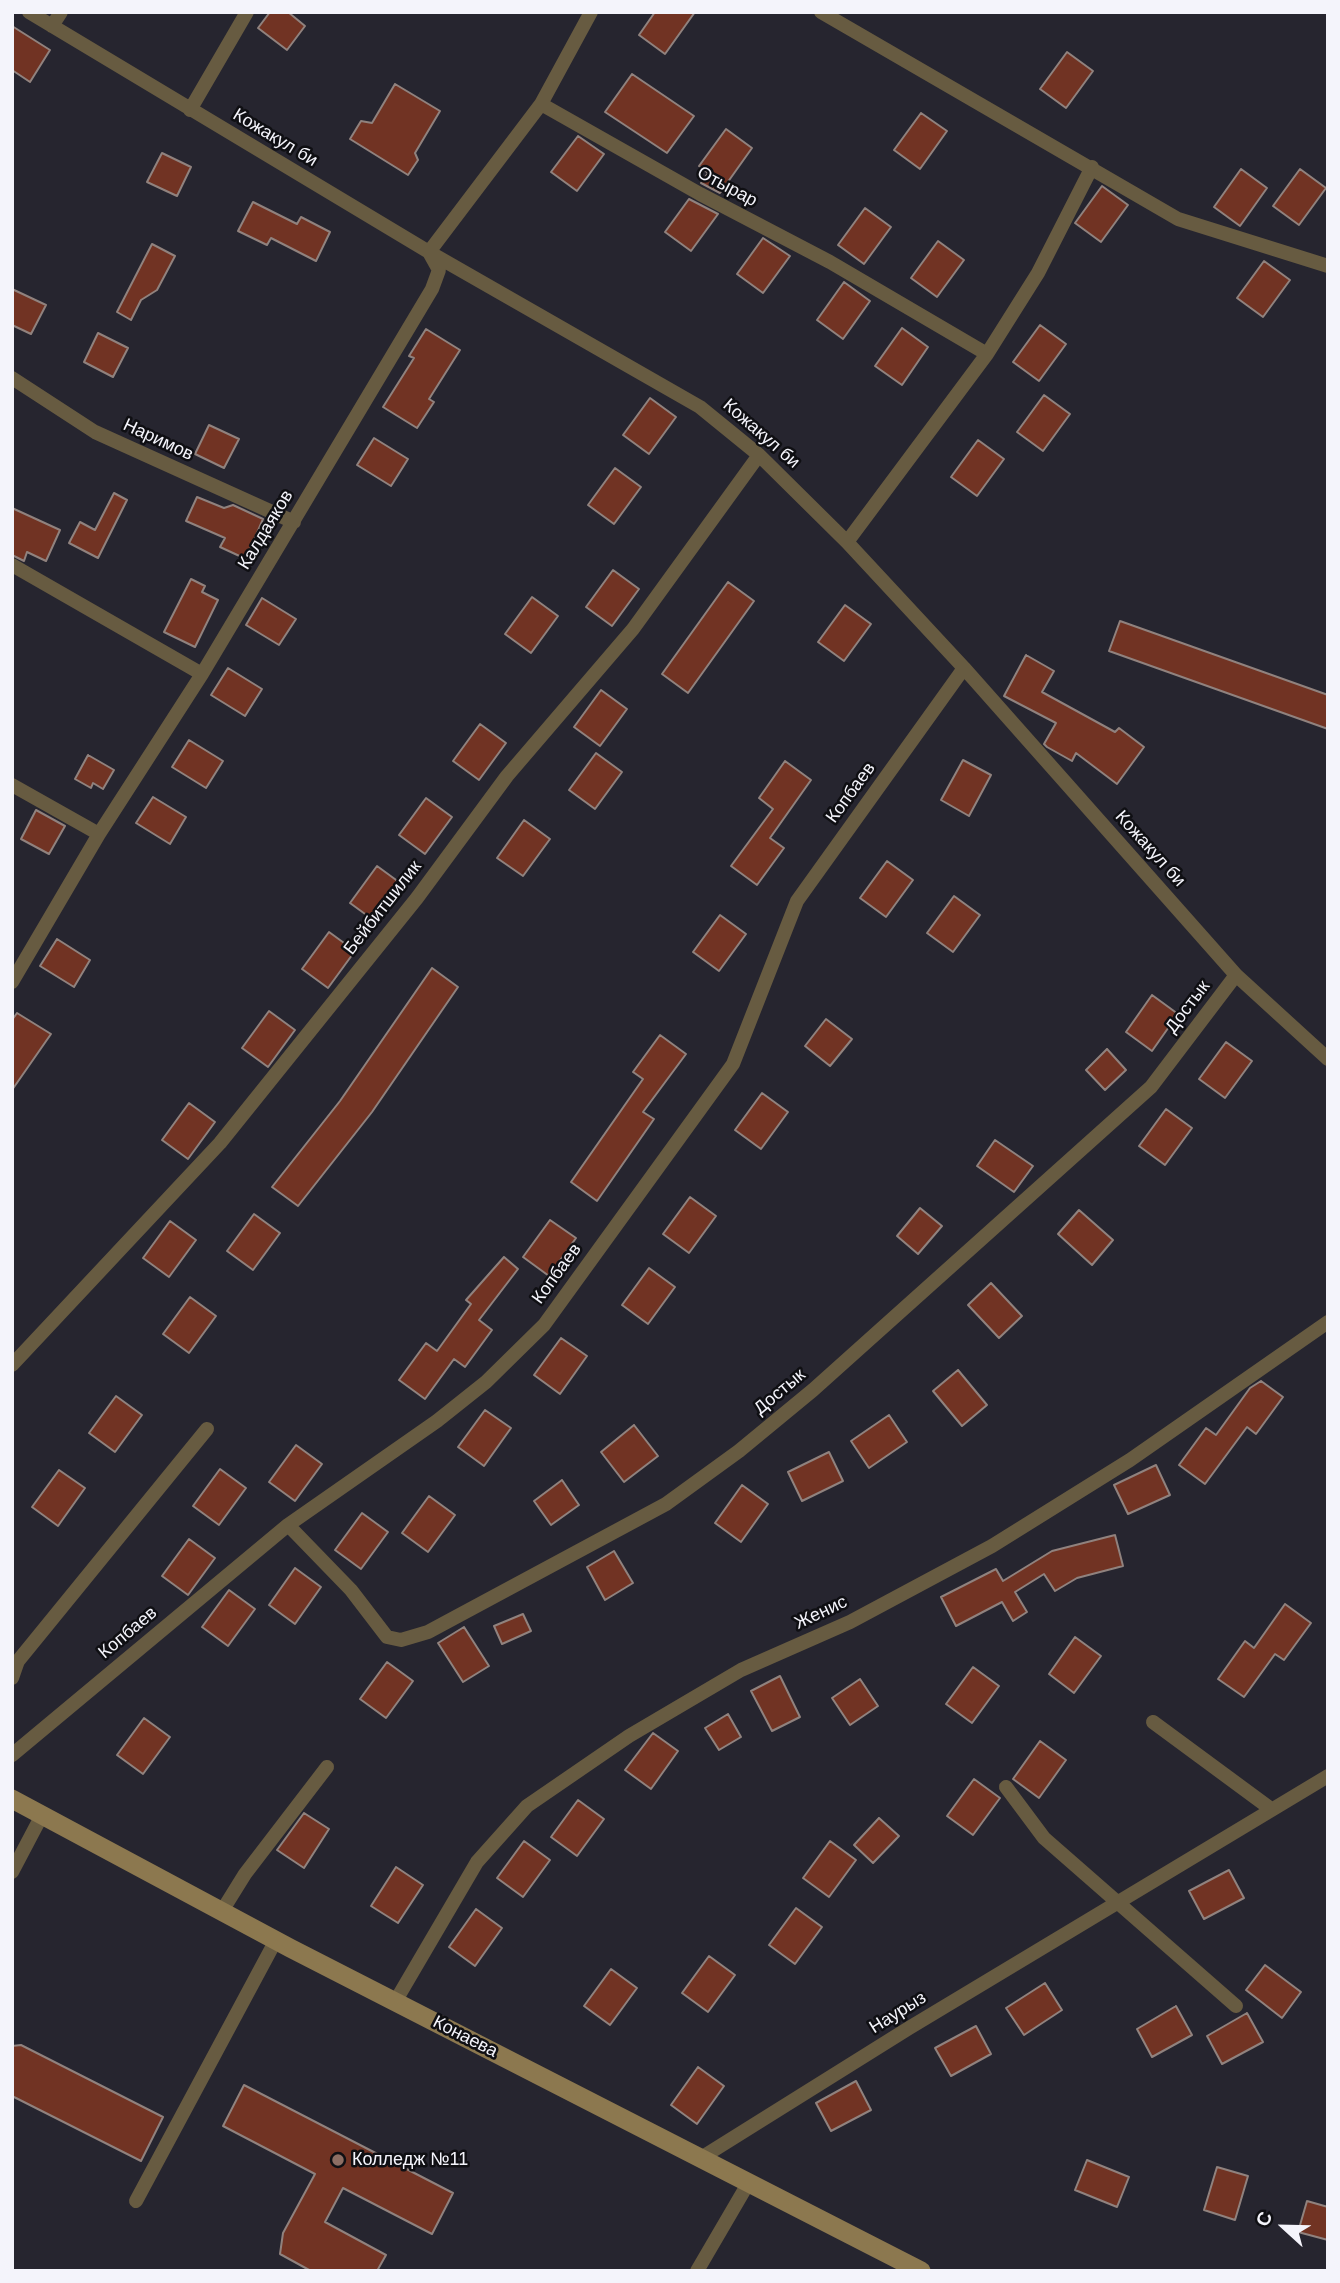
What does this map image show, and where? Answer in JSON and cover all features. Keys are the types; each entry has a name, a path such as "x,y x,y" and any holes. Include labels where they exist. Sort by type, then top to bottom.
{"main road":[{"name":"Конаева","path":"12,1799 395,2002 921,2271"}],"street":[{"name":"Кожакул би","path":"29,12 429,252 700,407 759,455 847,542 964,668 1236,975 1328,1059"},
{"path":"52,26 61,12"},
{"path":"190,110 247,12"},
{"path":"429,252 541,104 591,12"},
{"path":"821,12 1178,219 1328,266"},
{"name":"Отырар","path":"541,104 700,194 830,262 987,354"},
{"path":"847,542 987,354 1038,273 1092,167"},
{"name":"Калдаяков","path":"15,973 99,834 202,674 410,321 432,289 439,270 429,252"},
{"name":"Наримов","path":"12,378 95,432 294,522"},
{"name":"Бейбитшилик","path":"12,1364 220,1143 417,898 507,776 634,629 759,455"},
{"path":"12,565 202,674"},
{"name":"Копбаев","path":"12,1755 288,1525 437,1421 486,1382 544,1325 733,1064 797,901 964,668"},
{"path":"12,785 99,834"},
{"name":"Достык","path":"288,1525 351,1590 387,1637 401,1640 428,1632 666,1504 739,1451 813,1390 1151,1087 1236,975"},
{"name":"Женис","path":"395,2002 477,1862 527,1806 629,1736 741,1670 850,1622 992,1546 1130,1460 1328,1322"},
{"path":"12,1678 18,1661 207,1429"},
{"path":"1153,1722 1271,1808"},
{"path":"222,1911 245,1874 327,1768"},
{"name":"Наурыз","path":"701,2158 1116,1902 1328,1776"},
{"path":"1006,1787 1044,1838 1236,2006"},
{"path":"12,1872 42,1815"},
{"path":"136,2202 276,1940"},
{"path":"696,2271 749,2182"}],"building":[{"path":"270,12 288,12 305,26 287,50 258,28"},
{"path":"655,12 695,12 665,54 639,35"},
{"path":"12,26 50,50 30,82 12,70"},
{"path":"1067,52 1093,71 1066,108 1040,89"},
{"path":"632,74 694,116 667,153 605,112"},
{"path":"395,84 440,111 415,153 418,160 408,175 350,139 361,121 372,123"},
{"path":"921,113 947,131 920,169 894,150"},
{"path":"726,129 752,148 720,193 701,183 708,173 699,166"},
{"path":"578,136 604,154 577,191 551,172"},
{"path":"162,153 191,167 177,196 147,182"},
{"path":"1241,169 1267,188 1240,226 1214,207"},
{"path":"1300,169 1326,188 1299,225 1273,206"},
{"path":"1102,186 1128,205 1101,242 1075,223"},
{"path":"689,199 718,214 691,251 665,232"},
{"path":"253,202 297,224 301,217 330,232 316,261 271,238 267,245 238,231"},
{"path":"865,208 891,227 864,264 838,245"},
{"path":"763,238 790,256 763,293 737,274"},
{"path":"938,241 964,260 937,297 911,278"},
{"path":"152,244 175,256 157,290 141,300 131,320 117,312"},
{"path":"1264,261 1290,280 1263,317 1237,298"},
{"path":"844,282 870,301 843,339 817,320"},
{"path":"12,289 46,305 31,334 12,325"},
{"path":"1040,325 1066,344 1039,381 1013,362"},
{"path":"902,328 928,347 902,385 875,366"},
{"path":"426,329 460,350 429,399 434,402 417,428 383,407 414,358 409,356"},
{"path":"98,333 128,348 113,377 84,362"},
{"path":"1044,395 1070,414 1043,451 1017,432"},
{"path":"650,398 676,417 649,454 623,435"},
{"path":"209,425 239,439 224,468 195,454"},
{"path":"374,438 408,459 391,486 357,465"},
{"path":"978,440 1004,459 977,496 951,477"},
{"path":"615,468 641,487 614,524 588,505"},
{"path":"114,493 127,500 98,558 69,543 80,522 95,530"},
{"path":"197,497 224,508 233,505 263,519 246,559 220,547 225,538 186,521"},
{"path":"12,508 60,530 46,561 27,552 24,561 12,555"},
{"path":"613,570 639,589 612,626 586,607"},
{"path":"191,579 205,586 202,592 218,600 195,647 164,632"},
{"path":"728,582 754,601 688,693 662,674"},
{"path":"532,597 558,616 531,653 505,634"},
{"path":"262,598 296,619 279,645 246,625"},
{"path":"845,605 871,624 844,661 818,642"},
{"path":"1120,621 1328,695 1328,729 1109,651"},
{"path":"1026,655 1054,671 1042,692 1115,732 1119,728 1144,747 1117,784 1076,753 1072,761 1047,747 1044,744 1056,723 1004,696"},
{"path":"228,668 262,689 245,716 211,695"},
{"path":"601,690 627,709 600,746 574,727"},
{"path":"480,724 506,743 479,780 453,761"},
{"path":"189,740 223,761 206,788 172,767"},
{"path":"596,753 622,772 595,809 569,790"},
{"path":"88,755 114,770 103,789 93,783 91,788 75,779"},
{"path":"963,760 991,775 969,816 941,800"},
{"path":"785,761 811,780 770,838 784,848 757,885 731,866 773,809 759,798"},
{"path":"153,797 186,817 170,844 136,823"},
{"path":"426,798 452,817 425,854 399,835"},
{"path":"36,810 65,826 49,854 21,839"},
{"path":"524,820 550,839 523,876 497,858"},
{"path":"887,861 913,880 886,917 860,898"},
{"path":"377,866 403,885 376,922 350,903"},
{"path":"954,896 980,915 953,952 927,933"},
{"path":"720,915 746,934 719,971 693,952"},
{"path":"329,932 355,951 328,988 302,969"},
{"path":"57,939 90,960 74,987 40,966"},
{"path":"432,968 458,987 372,1112 298,1206 272,1187 340,1101"},
{"path":"1152,995 1178,1014 1152,1051 1126,1032"},
{"path":"269,1011 295,1030 268,1067 242,1048"},
{"path":"17,1013 51,1034 12,1090 12,1020"},
{"path":"826,1019 852,1039 830,1066 805,1046"},
{"path":"660,1035 686,1054 643,1112 654,1119 597,1201 571,1182 643,1079 633,1072"},
{"path":"1226,1042 1252,1061 1225,1098 1199,1079"},
{"path":"1107,1049 1126,1070 1105,1090 1086,1070"},
{"path":"762,1093 788,1112 761,1149 735,1130"},
{"path":"189,1103 215,1122 188,1159 162,1140"},
{"path":"1166,1109 1192,1128 1165,1165 1139,1146"},
{"path":"995,1140 1033,1166 1014,1192 977,1166"},
{"path":"690,1197 716,1216 689,1253 663,1234"},
{"path":"920,1208 942,1226 918,1254 897,1236"},
{"path":"1079,1210 1113,1240 1092,1265 1058,1234"},
{"path":"254,1214 280,1233 253,1270 227,1251"},
{"path":"550,1220 576,1238 549,1276 523,1257"},
{"path":"170,1221 196,1240 169,1277 143,1258"},
{"path":"504,1257 518,1269 479,1320 492,1330 465,1367 454,1359 425,1399 399,1380 426,1343 437,1351 471,1304 466,1300"},
{"path":"649,1268 675,1287 648,1324 622,1305"},
{"path":"991,1283 1022,1316 999,1338 968,1305"},
{"path":"190,1297 216,1316 189,1353 163,1334"},
{"path":"561,1338 587,1356 560,1394 534,1375"},
{"path":"958,1370 987,1405 962,1426 933,1391"},
{"path":"1261,1381 1283,1397 1256,1434 1247,1427 1205,1484 1179,1465 1206,1428 1216,1435 1250,1388"},
{"path":"116,1396 142,1415 115,1452 89,1433"},
{"path":"485,1410 511,1428 484,1466 458,1447"},
{"path":"889,1415 907,1442 869,1468 851,1441"},
{"path":"634,1425 658,1456 624,1482 601,1452"},
{"path":"296,1445 322,1464 295,1501 269,1482"},
{"path":"829,1452 843,1481 802,1501 788,1472"},
{"path":"1156,1465 1170,1495 1128,1514 1114,1485"},
{"path":"220,1469 246,1488 219,1525 193,1506"},
{"path":"59,1470 85,1488 58,1526 32,1507"},
{"path":"562,1480 579,1505 551,1525 534,1501"},
{"path":"742,1485 768,1504 741,1542 715,1523"},
{"path":"429,1496 455,1515 428,1552 402,1533"},
{"path":"362,1513 388,1532 361,1569 335,1550"},
{"path":"1115,1535 1123,1566 1077,1578 1055,1591 1044,1574 1015,1592 1027,1612 1013,1621 1002,1602 956,1626 941,1597 996,1569 1003,1581 1052,1551"},
{"path":"189,1539 215,1558 188,1595 162,1576"},
{"path":"614,1551 633,1583 605,1600 587,1567"},
{"path":"295,1568 321,1587 295,1624 269,1605"},
{"path":"229,1590 255,1609 228,1646 202,1627"},
{"path":"1285,1604 1311,1623 1284,1660 1275,1654 1244,1697 1218,1679 1245,1641 1254,1648"},
{"path":"523,1614 531,1631 502,1644 494,1626"},
{"path":"464,1627 489,1666 463,1682 438,1643"},
{"path":"1075,1637 1101,1656 1074,1693 1049,1674"},
{"path":"387,1662 413,1681 386,1718 360,1699"},
{"path":"973,1667 999,1686 972,1723 946,1704"},
{"path":"780,1676 800,1717 772,1731 751,1691"},
{"path":"860,1679 878,1706 850,1725 832,1698"},
{"path":"728,1714 741,1737 719,1750 705,1728"},
{"path":"144,1718 170,1737 143,1774 117,1755"},
{"path":"653,1733 678,1751 651,1789 625,1770"},
{"path":"1040,1741 1066,1760 1039,1798 1013,1779"},
{"path":"974,1779 1000,1798 973,1835 947,1816"},
{"path":"578,1800 604,1819 577,1856 551,1837"},
{"path":"304,1813 329,1829 304,1868 277,1850"},
{"path":"879,1818 899,1836 873,1863 854,1845"},
{"path":"524,1841 550,1860 523,1897 497,1878"},
{"path":"830,1841 856,1860 829,1897 803,1878"},
{"path":"396,1867 423,1885 398,1923 371,1906"},
{"path":"1229,1870 1244,1898 1204,1919 1189,1891"},
{"path":"796,1908 822,1927 795,1964 769,1945"},
{"path":"476,1909 502,1928 475,1966 449,1947"},
{"path":"709,1956 735,1975 708,2012 682,1993"},
{"path":"1265,1965 1301,1992 1282,2018 1246,1990"},
{"path":"611,1969 637,1988 610,2025 584,2006"},
{"path":"1045,1983 1062,2010 1024,2035 1006,2008"},
{"path":"1176,2006 1192,2035 1152,2057 1137,2029"},
{"path":"1247,2013 1263,2042 1222,2064 1207,2036"},
{"path":"976,2026 991,2054 951,2076 935,2048"},
{"path":"21,2045 163,2117 141,2161 12,2096 12,2046"},
{"path":"698,2067 724,2086 697,2124 671,2105"},
{"path":"856,2081 871,2110 831,2131 816,2103"},
{"name":"Колледж №11","path":"244,2085 453,2193 432,2234 343,2188 325,2222 386,2255 377,2271 311,2271 280,2254 283,2233 315,2174 223,2126"},
{"path":"1087,2160 1129,2177 1117,2207 1075,2190"},
{"path":"1217,2167 1248,2176 1235,2220 1204,2210"},
{"path":"1307,2201 1328,2207 1328,2240 1298,2232"}],"place":[{"name":"Колледж №11","path":"338,2160"}]}
